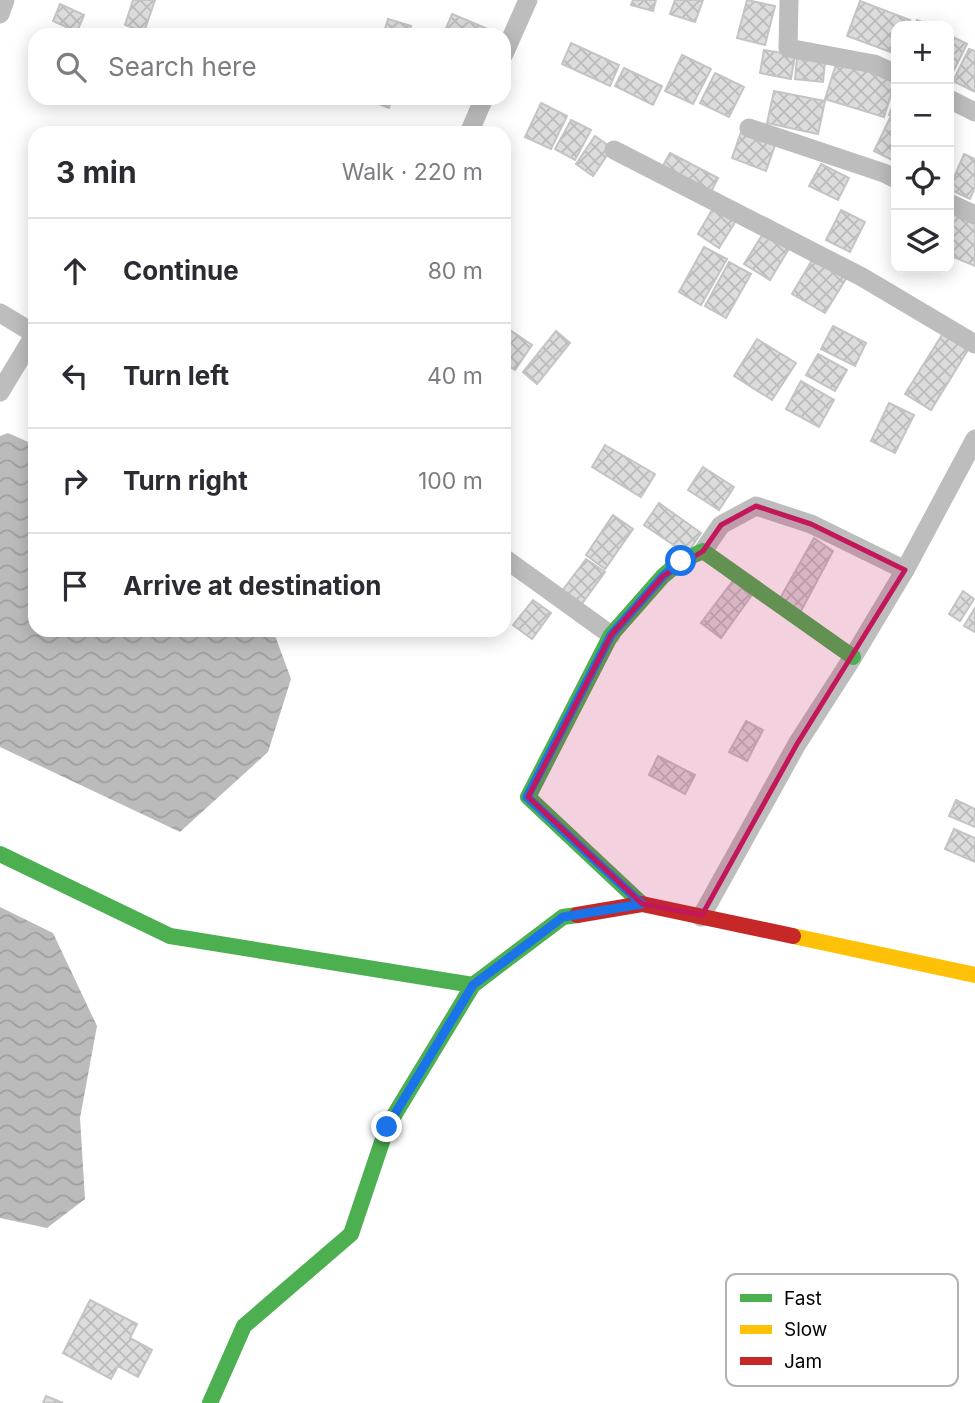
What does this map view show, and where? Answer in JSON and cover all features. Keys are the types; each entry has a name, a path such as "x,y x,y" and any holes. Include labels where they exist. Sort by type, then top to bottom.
{"street":[{"path":"0,14 5,0"},
{"path":"511,38 528,0"},
{"path":"789,0 788,48 874,64 891,72"},
{"path":"954,102 975,112"},
{"path":"472,126 481,105"},
{"path":"749,128 891,176"},
{"path":"614,150 862,277 975,344"},
{"path":"954,205 975,215"},
{"path":"0,313 28,330"},
{"path":"0,392 28,346"},
{"path":"701,917 797,744 905,570 975,439"},
{"path":"642,904 527,797 611,635 663,576 681,561 703,551 721,525 756,506 811,524 905,570"},
{"path":"703,551 853,657"},
{"path":"511,563 611,635"},
{"path":"0,854 170,936 473,985"},
{"path":"210,1403 244,1326 351,1234 387,1127 473,985 563,917 642,904 975,975"}],"highlighted area":[{"path":"756,506 811,524 905,570 797,744 702,915 642,904 528,797 611,635 663,576 703,551 721,525"}],"water":[{"path":"8,433 28,442 28,637 276,637 291,679 268,752 180,832 0,747 0,436"},
{"path":"0,907 53,933 97,1026 80,1118 85,1199 47,1228 0,1218"}],"building":[{"path":"133,0 155,0 145,28 125,25"},
{"path":"633,0 656,0 653,11 631,5"},
{"path":"675,0 703,0 695,22 670,14"},
{"path":"747,0 775,6 765,45 737,38"},
{"path":"860,1 910,20 891,21 891,52 847,36"},
{"path":"60,4 84,15 79,28 68,28 53,21"},
{"path":"452,14 486,28 446,28"},
{"path":"388,19 411,26 410,28 385,28"},
{"path":"954,38 967,44 954,70"},
{"path":"571,43 619,65 610,86 562,64"},
{"path":"969,49 975,51 975,92 954,82"},
{"path":"764,50 795,55 791,79 760,73"},
{"path":"682,55 711,69 693,104 665,91"},
{"path":"797,58 825,61 823,82 795,79"},
{"path":"837,61 891,77 891,95 884,117 825,99"},
{"path":"624,68 662,86 653,105 615,86"},
{"path":"715,73 744,87 729,117 700,103"},
{"path":"774,91 825,101 818,134 767,123"},
{"path":"541,103 567,116 551,149 525,137"},
{"path":"890,118 891,118 891,160 874,151"},
{"path":"571,120 591,130 575,160 555,149"},
{"path":"741,132 775,145 766,171 732,158"},
{"path":"595,136 612,148 593,176 576,164"},
{"path":"670,153 718,178 710,194 661,169"},
{"path":"964,154 975,159 975,187 970,199 954,191 954,177"},
{"path":"821,164 849,178 838,200 809,186"},
{"path":"715,205 737,219 719,248 698,234"},
{"path":"841,210 865,222 850,252 826,240"},
{"path":"956,210 975,218 975,266 954,257"},
{"path":"764,232 790,247 770,280 744,264"},
{"path":"704,247 727,259 701,305 679,292"},
{"path":"814,257 847,277 825,313 792,294"},
{"path":"729,262 751,274 726,318 705,306"},
{"path":"833,326 866,343 855,366 821,349"},
{"path":"945,330 971,345 931,410 905,394"},
{"path":"511,331 532,345 515,370 511,367"},
{"path":"556,331 570,343 537,384 523,372"},
{"path":"757,339 796,363 772,400 734,376"},
{"path":"818,354 847,370 835,391 806,375"},
{"path":"801,381 834,400 819,427 786,409"},
{"path":"889,403 914,415 895,453 871,441"},
{"path":"605,445 655,474 641,497 592,467"},
{"path":"703,467 734,487 719,510 688,490"},
{"path":"659,503 701,533 687,554 644,525"},
{"path":"613,515 633,529 605,569 586,555"},
{"path":"814,538 833,551 800,613 778,602"},
{"path":"586,559 605,572 578,609 559,595"},
{"path":"735,578 754,592 721,638 701,623"},
{"path":"963,591 974,599 960,621 949,614"},
{"path":"533,600 551,613 532,639 513,625"},
{"path":"975,608 975,632 964,626"},
{"path":"746,721 763,730 747,761 729,752"},
{"path":"658,756 695,775 685,794 649,775"},
{"path":"956,800 975,809 975,827 949,816"},
{"path":"954,829 975,838 975,862 945,849"},
{"path":"90,1300 137,1324 130,1338 152,1350 138,1377 118,1366 111,1379 63,1353"},
{"path":"46,1396 63,1403 43,1403"}],"traffic: fast":[{"path":"642,904 528,797 611,635 663,576 681,561 703,551 853,657"},
{"path":"0,854 170,936 473,985"},
{"path":"210,1403 244,1326 351,1234 387,1127 473,985 563,917 577,915"}],"traffic: slow":[{"path":"793,936 975,975"}],"traffic: jam":[{"path":"577,915 642,904 793,936"}],"route":[{"path":"387,1127 473,985 563,917 642,904 527,797 611,635 636,604 681,561"}]}
